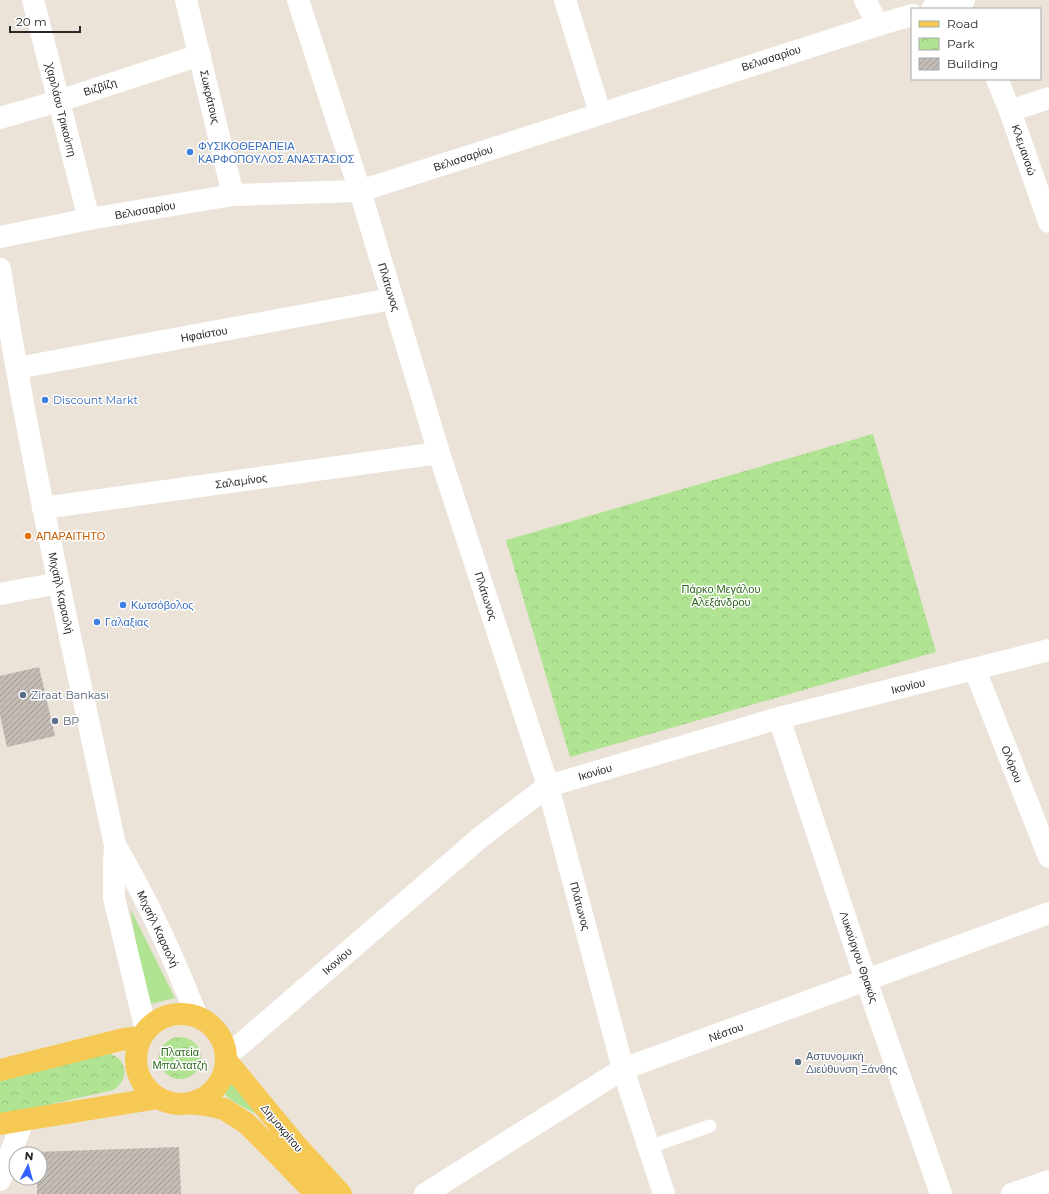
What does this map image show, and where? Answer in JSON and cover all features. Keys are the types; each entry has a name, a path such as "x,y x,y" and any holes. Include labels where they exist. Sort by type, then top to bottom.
{"main road":[{"path":"183,1014 197,1017 208,1023 217,1032 223,1043 226,1058 223,1075 215,1088 203,1098 189,1103 173,1103 158,1098 147,1089 140,1078 136,1064 136,1050 144,1034 156,1021 169,1015 183,1014"},
{"path":"0,1070 144,1034"},
{"name":"Δημοκρίτου","path":"226,1058 295,1144 341,1194"},
{"path":"0,1124 158,1098"},
{"name":"Δημοκρίτου","path":"189,1103 224,1109 246,1123 316,1194"}],"street":[{"name":"Χαριλάου Τρικούπη","path":"33,0 89,219"},
{"name":"Σωκράτους","path":"186,0 233,195"},
{"name":"Πλάτωνος","path":"298,0 360,191 439,453 548,786 623,1069 664,1194"},
{"path":"566,0 600,113"},
{"path":"865,0 878,25"},
{"path":"936,8 965,0"},
{"name":"Βελισσαρίου","path":"0,237 89,219 233,195 360,191 600,113 911,15"},
{"name":"Βιζβίζη","path":"0,118 59,101 200,55"},
{"name":"Κλεμανσώ","path":"997,80 1010,111 1049,222"},
{"path":"1010,111 1049,98"},
{"name":"Μιχαήλ Καραολή","path":"0,269 4,320 17,368 58,583 115,845 114,898 144,1034"},
{"name":"Ηφαίστου","path":"17,368 392,299"},
{"name":"Σαλαμίνος","path":"43,508 439,453"},
{"path":"0,594 58,583"},
{"name":"Ικονίου","path":"226,1058 482,836 548,786 780,718 975,670 1049,650"},
{"name":"Ολόρου","path":"975,670 1049,857"},
{"name":"Λυκούργου Θρακός","path":"780,718 866,980 942,1194"},
{"name":"Μιχαήλ Καραολή","path":"115,845 148,906 197,1017"},
{"name":"Νέστου","path":"425,1194 623,1069 1049,913"},
{"path":"0,1180 23,1121"},
{"path":"1012,1194 1049,1181"}],"lane":[{"path":"649,1148 710,1126"}],"green space":[{"name":"Πάρκο Μεγάλου Αλεξάνδρου","path":"873,434 936,652 570,757 506,540"},
{"path":"130,908 175,998 147,1005"},
{"name":"Πλατεία Μπαλτατζή","path":"176,1037 184,1037 192,1040 198,1046 201,1058 198,1070 192,1076 184,1079 176,1079 168,1076 162,1070 159,1062 159,1054 162,1046 168,1040"},
{"path":"108,1053 120,1060 123,1064 124,1070 122,1080 113,1090 0,1116 0,1077"},
{"path":"230,1081 255,1111 254,1113 225,1094 223,1085"}],"building":[{"name":"Ziraat Bankası","path":"39,667 55,736 7,747 0,715 0,676"},
{"path":"179,1147 181,1194 37,1194 37,1186 48,1186 48,1152"}],"place":[{"name":"ΦΥΣΙΚΟΘΕΡΑΠΕΙΑ ΚΑΡΦΟΠΟΥΛΟΣ ΑΝΑΣΤΑΣΙΟΣ","path":"190,152"},
{"name":"Discount Markt","path":"45,400"},
{"name":"ΑΠΑΡΑΙΤΗΤΟ","path":"28,536"},
{"name":"Κωτσόβολος","path":"123,605"},
{"name":"Γαλαξιας","path":"97,622"},
{"name":"Ziraat Bankası","path":"23,695"},
{"name":"BP","path":"55,721"},
{"name":"Αστυνομική Διεύθυνση Ξάνθης","path":"798,1062"}]}
